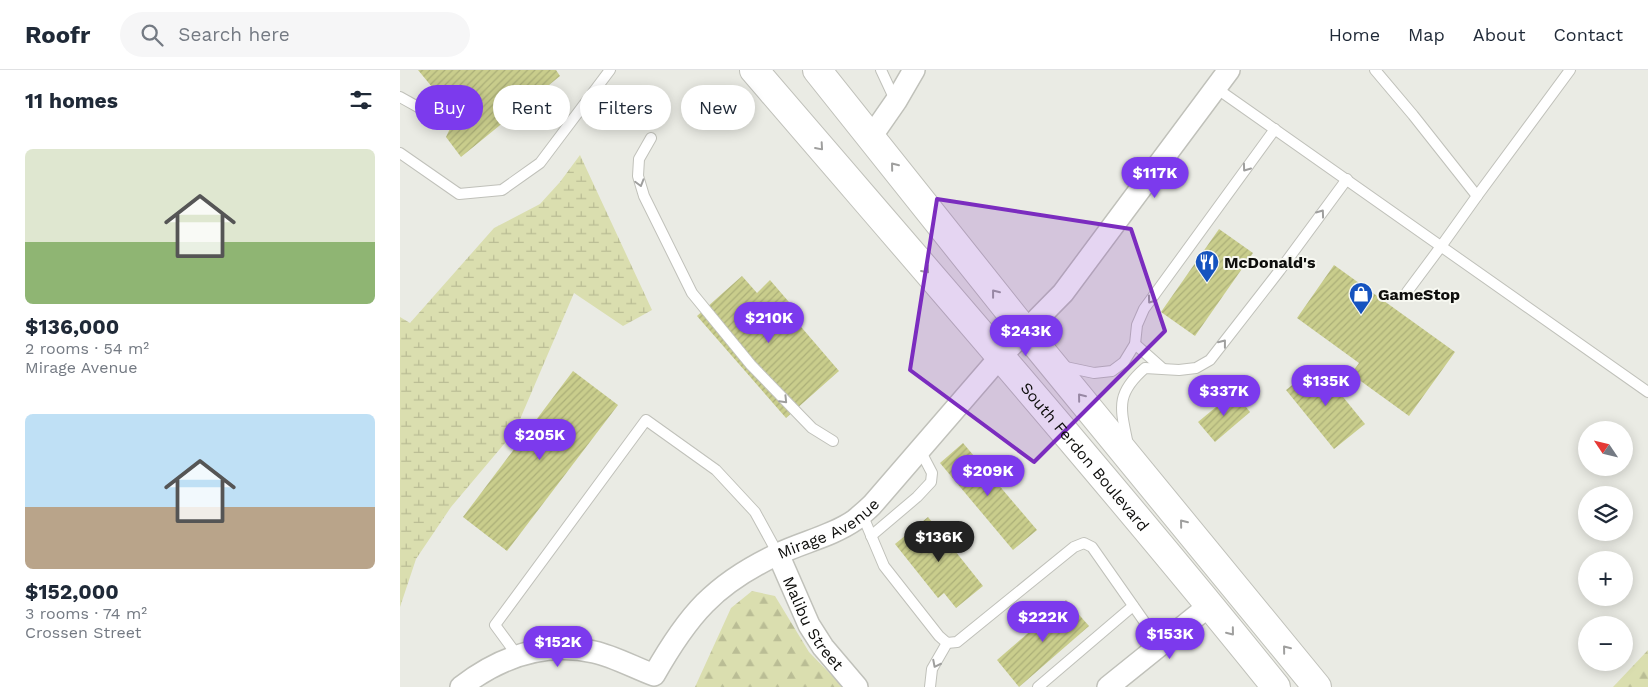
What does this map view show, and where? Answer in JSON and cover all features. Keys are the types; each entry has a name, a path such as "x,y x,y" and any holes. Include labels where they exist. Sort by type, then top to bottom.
{"main road":[{"name":"South Ferdon Boulevard","path":"754,70 1210,605 1276,687"},
{"name":"South Ferdon Boulevard","path":"817,70 1025,331 1317,687"}],"street":[{"path":"871,137 896,101 914,70"},
{"path":"1025,331 1063,293 1229,70"},
{"name":"Mirage Avenue","path":"652,681 687,622 708,598 734,578 778,554 840,529 862,514 1025,331"},
{"name":"Malibu Street","path":"778,554 809,625 823,647 857,687"},
{"path":"1108,687 1210,605"},
{"path":"461,687 497,663 517,655 566,649 594,652 652,681"}],"lane":[{"path":"881,70 896,101"},
{"path":"1375,70 1477,196"},
{"path":"1407,292 1570,70"},
{"path":"400,153 459,194 502,190 540,163 606,72"},
{"path":"1216,88 1648,392"},
{"path":"400,97 415,105"},
{"path":"1054,365 1094,373 1112,371 1124,362 1135,344 1137,325 1144,309 1275,129"},
{"path":"651,138 639,159 638,176 644,196 692,293 751,365 812,428 833,441"},
{"path":"1130,459 1122,415 1122,396 1132,379 1144,368 1179,370 1196,368 1210,360 1280,270 1346,179"},
{"path":"1135,344 1162,368"},
{"path":"517,655 495,625 646,420 716,470 755,512 778,554"},
{"path":"871,536 917,497 931,482 932,473 920,450"},
{"path":"862,514 884,566 939,636 947,643 957,642 1074,547 1084,543 1092,547 1160,644"},
{"path":"1038,687 1134,606"},
{"path":"930,687 932,670 947,643"}],"highlighted area":[{"path":"937,199 1131,229 1165,331 1034,462 910,370"}],"green space":[{"path":"580,155 652,310 623,326 574,293 515,431 451,507 416,559 400,607 400,317 410,323 494,228 540,204 560,182"},
{"path":"752,591 775,596 809,652 843,687 695,687 731,608"},
{"path":"1648,650 1648,687 1613,687 1628,671 1633,671 1633,666"}],"building":[{"path":"418,70 556,70 560,76 549,85 493,85 494,130 461,157 446,137 449,130 483,130 483,85 430,85"},
{"name":"McDonald's","path":"1219,229 1253,253 1195,336 1161,312"},
{"path":"1334,265 1455,352 1409,416 1351,374 1359,363 1297,318"},
{"path":"742,276 757,293 770,280 795,309 790,314 839,371 786,418 697,316"},
{"path":"1317,365 1365,424 1334,449 1286,390"},
{"path":"573,371 618,405 507,551 463,517"},
{"path":"1234,392 1250,412 1215,442 1198,422"},
{"path":"963,443 1037,530 1013,550 940,463"},
{"path":"928,517 983,586 956,608 944,593 938,598 895,544"},
{"path":"1066,600 1089,626 1019,687 997,660"}],"place":[{"name":"McDonald's","path":"1207,283"},
{"name":"GameStop","path":"1361,315"}]}
